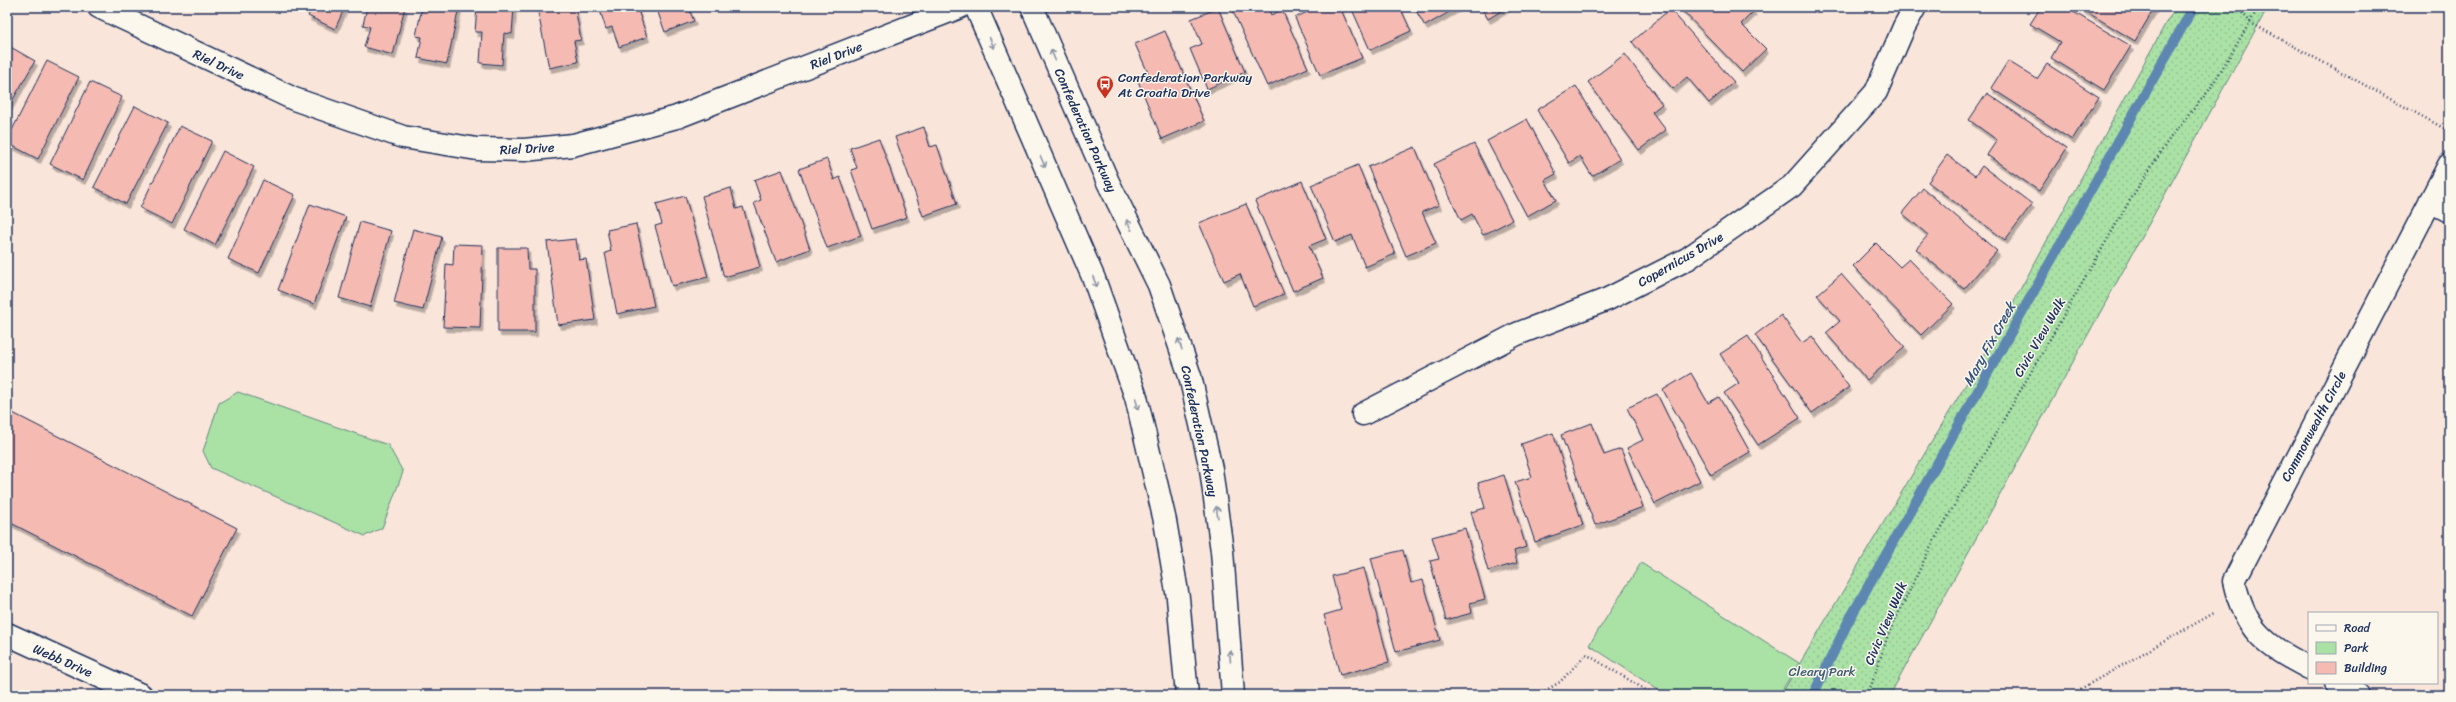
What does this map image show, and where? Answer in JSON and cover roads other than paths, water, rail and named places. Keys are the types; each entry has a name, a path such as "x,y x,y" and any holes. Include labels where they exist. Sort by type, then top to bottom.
{"street":[{"name":"Riel Drive","path":"99,7 294,99 403,137 477,149 524,150 573,145 677,117 960,7"},
{"path":"976,7 1094,279 1136,397 1165,521 1175,582 1187,695"},
{"name":"Confederation Parkway","path":"1032,7 1108,182 1159,285 1190,376 1211,469 1222,550 1233,695"},
{"name":"Copernicus Drive","path":"1363,414 1517,334 1608,299 1687,259 1792,186 1876,92 1904,27 1915,7"},
{"name":"Commonwealth Circle","path":"2308,667 2272,646 2250,625 2238,599 2234,581 2248,550 2440,206 2449,165"},
{"name":"Webb Drive","path":"7,634 141,695"},
{"path":"2338,684 2358,695"}],"waterway":[{"name":"Mary Fix Creek","path":"1813,695 1848,622 2193,8"}],"place":[{"name":"Confederation Parkway At Croatia Drive","path":"1105,99"}],"park label":[{"name":"Cleary Park","path":"1822,671"}]}
